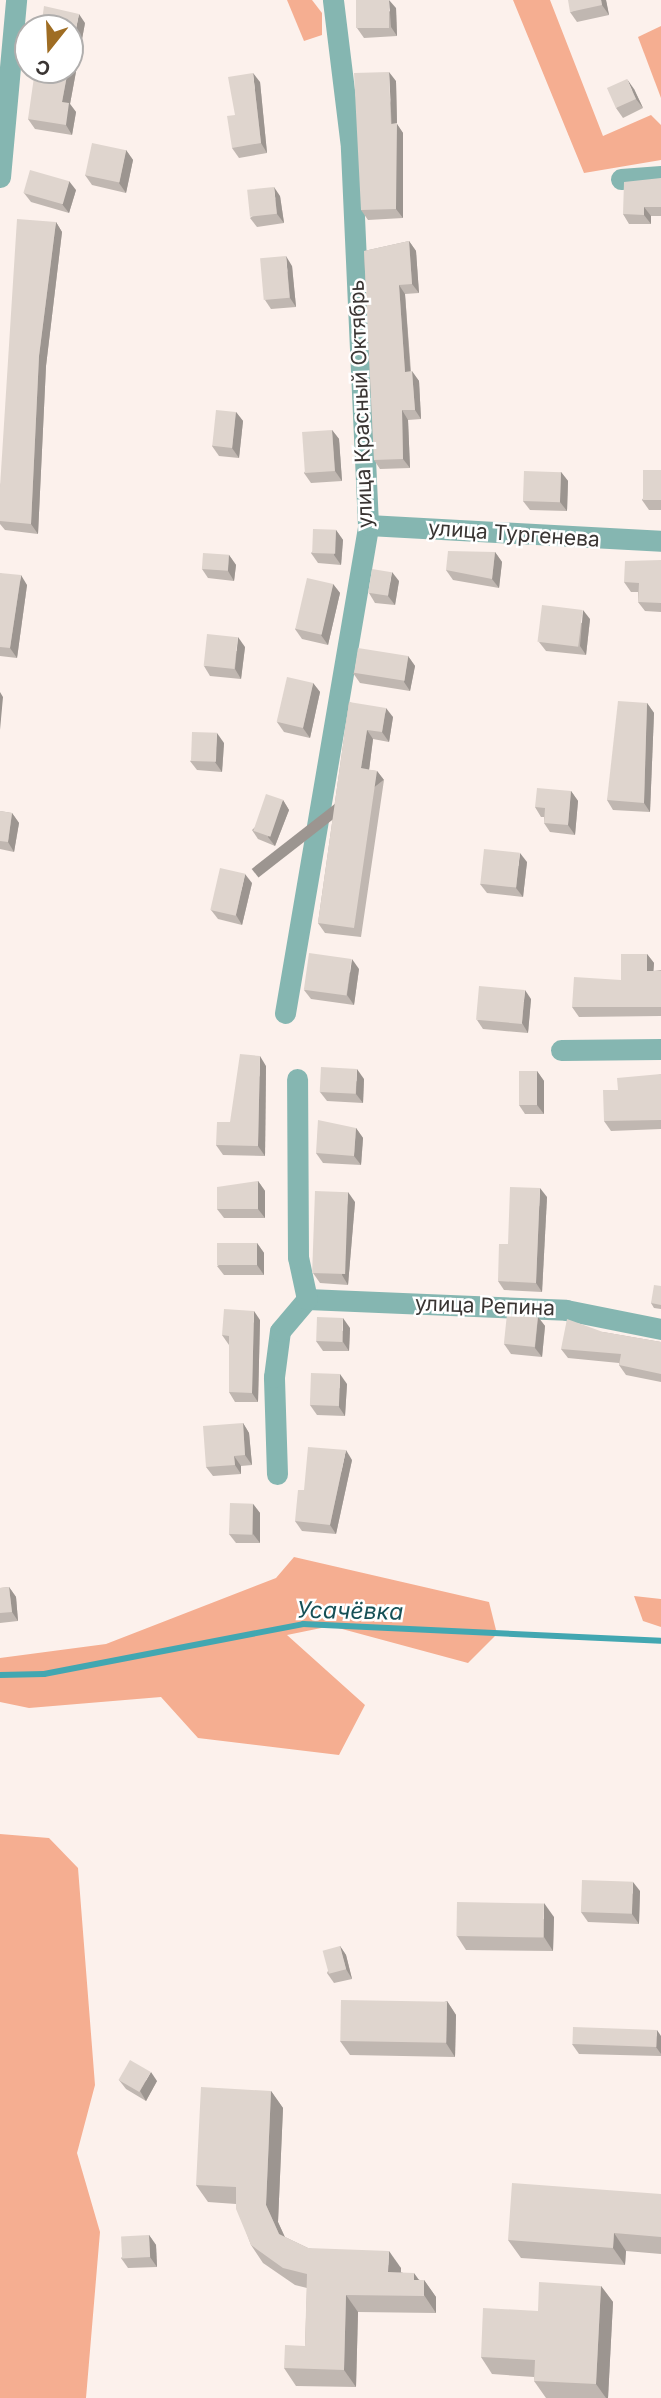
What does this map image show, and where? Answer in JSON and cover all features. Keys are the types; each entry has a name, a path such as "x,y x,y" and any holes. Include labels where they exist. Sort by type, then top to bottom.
{"street":[{"path":"0,177 16,0"},
{"name":"улица Красный Октябрь","path":"285,1013 368,525 351,147 333,0"},
{"path":"621,179 661,176"},
{"name":"улица Тургенева","path":"368,525 661,541"},
{"path":"561,1050 661,1049"},
{"path":"277,1474 274,1377 280,1331 307,1299 298,1257 298,1079"},
{"name":"улица Репина","path":"307,1299 566,1310 661,1329"}],"shaded area":[{"path":"287,0 312,0 322,13 322,35 304,41"},
{"path":"513,0 550,0 603,136 651,115 661,125 661,160 584,173"},
{"path":"661,26 661,98 638,37"},
{"path":"294,1557 489,1602 497,1634 468,1663 331,1626 287,1635 365,1705 339,1755 198,1738 161,1697 29,1708 0,1702 0,1658 106,1644 276,1578"},
{"path":"634,1596 661,1599 661,1627 643,1621"},
{"path":"0,1834 49,1838 78,1868 95,2085 77,2153 100,2232 86,2398 0,2398"}],"building":[{"path":"356,0 389,0 389,28 356,28"},
{"path":"568,0 601,0 602,5 570,12"},
{"path":"44,6 79,14 43,14"},
{"path":"389,72 391,124 397,123 396,209 361,210 354,73"},
{"path":"253,73 261,143 232,148 227,116 235,115 228,77"},
{"path":"627,79 636,99 616,108 607,88"},
{"path":"33,84 65,84 62,102 69,103 66,125 28,119"},
{"path":"92,143 126,150 119,183 85,175"},
{"path":"30,170 69,181 63,204 23,193"},
{"path":"661,178 661,207 644,207 644,215 623,214 624,182"},
{"path":"274,187 277,214 250,217 247,190"},
{"path":"17,219 56,222 39,356 31,524 0,521"},
{"path":"409,241 412,284 399,285 405,372 412,371 415,410 402,410 403,459 374,460 364,251"},
{"path":"286,256 290,298 264,300 260,258"},
{"path":"216,410 236,412 232,448 212,446"},
{"path":"332,430 335,471 305,473 302,432"},
{"path":"643,470 661,470 661,500 643,500"},
{"path":"524,471 561,472 560,502 523,501"},
{"path":"313,529 336,530 335,554 312,553"},
{"path":"448,551 495,552 492,579 446,570"},
{"path":"203,553 229,555 228,571 202,569"},
{"path":"661,560 661,603 638,602 639,583 624,582 625,561"},
{"path":"372,569 392,572 388,596 368,593"},
{"path":"0,573 21,575 10,648 0,647"},
{"path":"307,578 333,584 322,635 295,629"},
{"path":"542,605 583,610 578,647 537,642"},
{"path":"207,634 238,637 234,669 204,666"},
{"path":"358,648 408,656 404,681 354,673"},
{"path":"287,677 313,683 303,728 277,722"},
{"path":"618,701 647,703 644,803 607,800"},
{"path":"349,702 386,708 382,732 367,730 361,768 377,771 354,928 318,923"},
{"path":"192,732 217,733 216,762 191,761"},
{"path":"537,788 571,791 568,825 544,823 545,808 535,807"},
{"path":"266,794 283,800 270,837 253,831"},
{"path":"0,811 12,813 8,842 0,841"},
{"path":"484,849 520,853 516,888 480,884"},
{"path":"220,868 245,874 236,916 210,910"},
{"path":"309,953 352,959 346,996 304,990"},
{"path":"621,954 647,954 647,971 661,971 661,1007 572,1007 574,977 621,980"},
{"path":"479,986 525,990 522,1024 476,1020"},
{"path":"240,1054 260,1056 258,1146 216,1145 217,1122 230,1122"},
{"path":"321,1067 357,1069 356,1094 320,1092"},
{"path":"519,1071 537,1071 537,1105 519,1105"},
{"path":"661,1074 661,1120 604,1121 603,1090 618,1090 617,1078"},
{"path":"318,1120 356,1128 354,1156 316,1153"},
{"path":"258,1181 258,1209 217,1209 217,1187"},
{"path":"510,1187 540,1188 536,1283 498,1281 499,1244 508,1244"},
{"path":"315,1191 348,1192 345,1274 312,1273"},
{"path":"217,1243 257,1243 257,1265 217,1265"},
{"path":"654,1285 661,1286 661,1305 651,1303"},
{"path":"224,1309 254,1311 252,1393 229,1392 229,1336 222,1335"},
{"path":"507,1314 538,1317 535,1347 504,1344"},
{"path":"317,1317 343,1318 342,1342 316,1341"},
{"path":"567,1319 603,1332 661,1342 661,1374 619,1365 621,1354 561,1349"},
{"path":"311,1373 340,1374 339,1406 310,1405"},
{"path":"243,1423 245,1455 234,1456 235,1465 206,1467 203,1426"},
{"path":"308,1447 346,1450 330,1525 295,1521 298,1490 304,1490"},
{"path":"230,1503 253,1504 252,1535 229,1534"},
{"path":"9,1587 12,1612 0,1613 0,1588"},
{"path":"582,1880 633,1882 632,1914 581,1912"},
{"path":"457,1902 544,1904 543,1938 456,1936"},
{"path":"340,1946 346,1969 329,1974 323,1951"},
{"path":"341,2000 447,2002 446,2043 340,2041"},
{"path":"573,2027 657,2030 656,2047 572,2044"},
{"path":"130,2060 151,2072 139,2092 118,2080"},
{"path":"201,2087 271,2091 266,2205 279,2234 308,2248 389,2251 388,2272 414,2273 414,2280 424,2280 424,2296 346,2295 344,2370 284,2368 285,2345 305,2346 307,2274 283,2268 251,2245 236,2209 236,2187 196,2185"},
{"path":"512,2183 661,2194 661,2237 614,2233 613,2248 508,2240"},
{"path":"149,2235 150,2257 122,2258 121,2236"},
{"path":"539,2282 601,2286 596,2384 534,2381 535,2360 481,2357 483,2308 538,2311"}],"waterway":[{"name":"Усачёвка","path":"0,1675 44,1674 303,1624 661,1641"}]}
